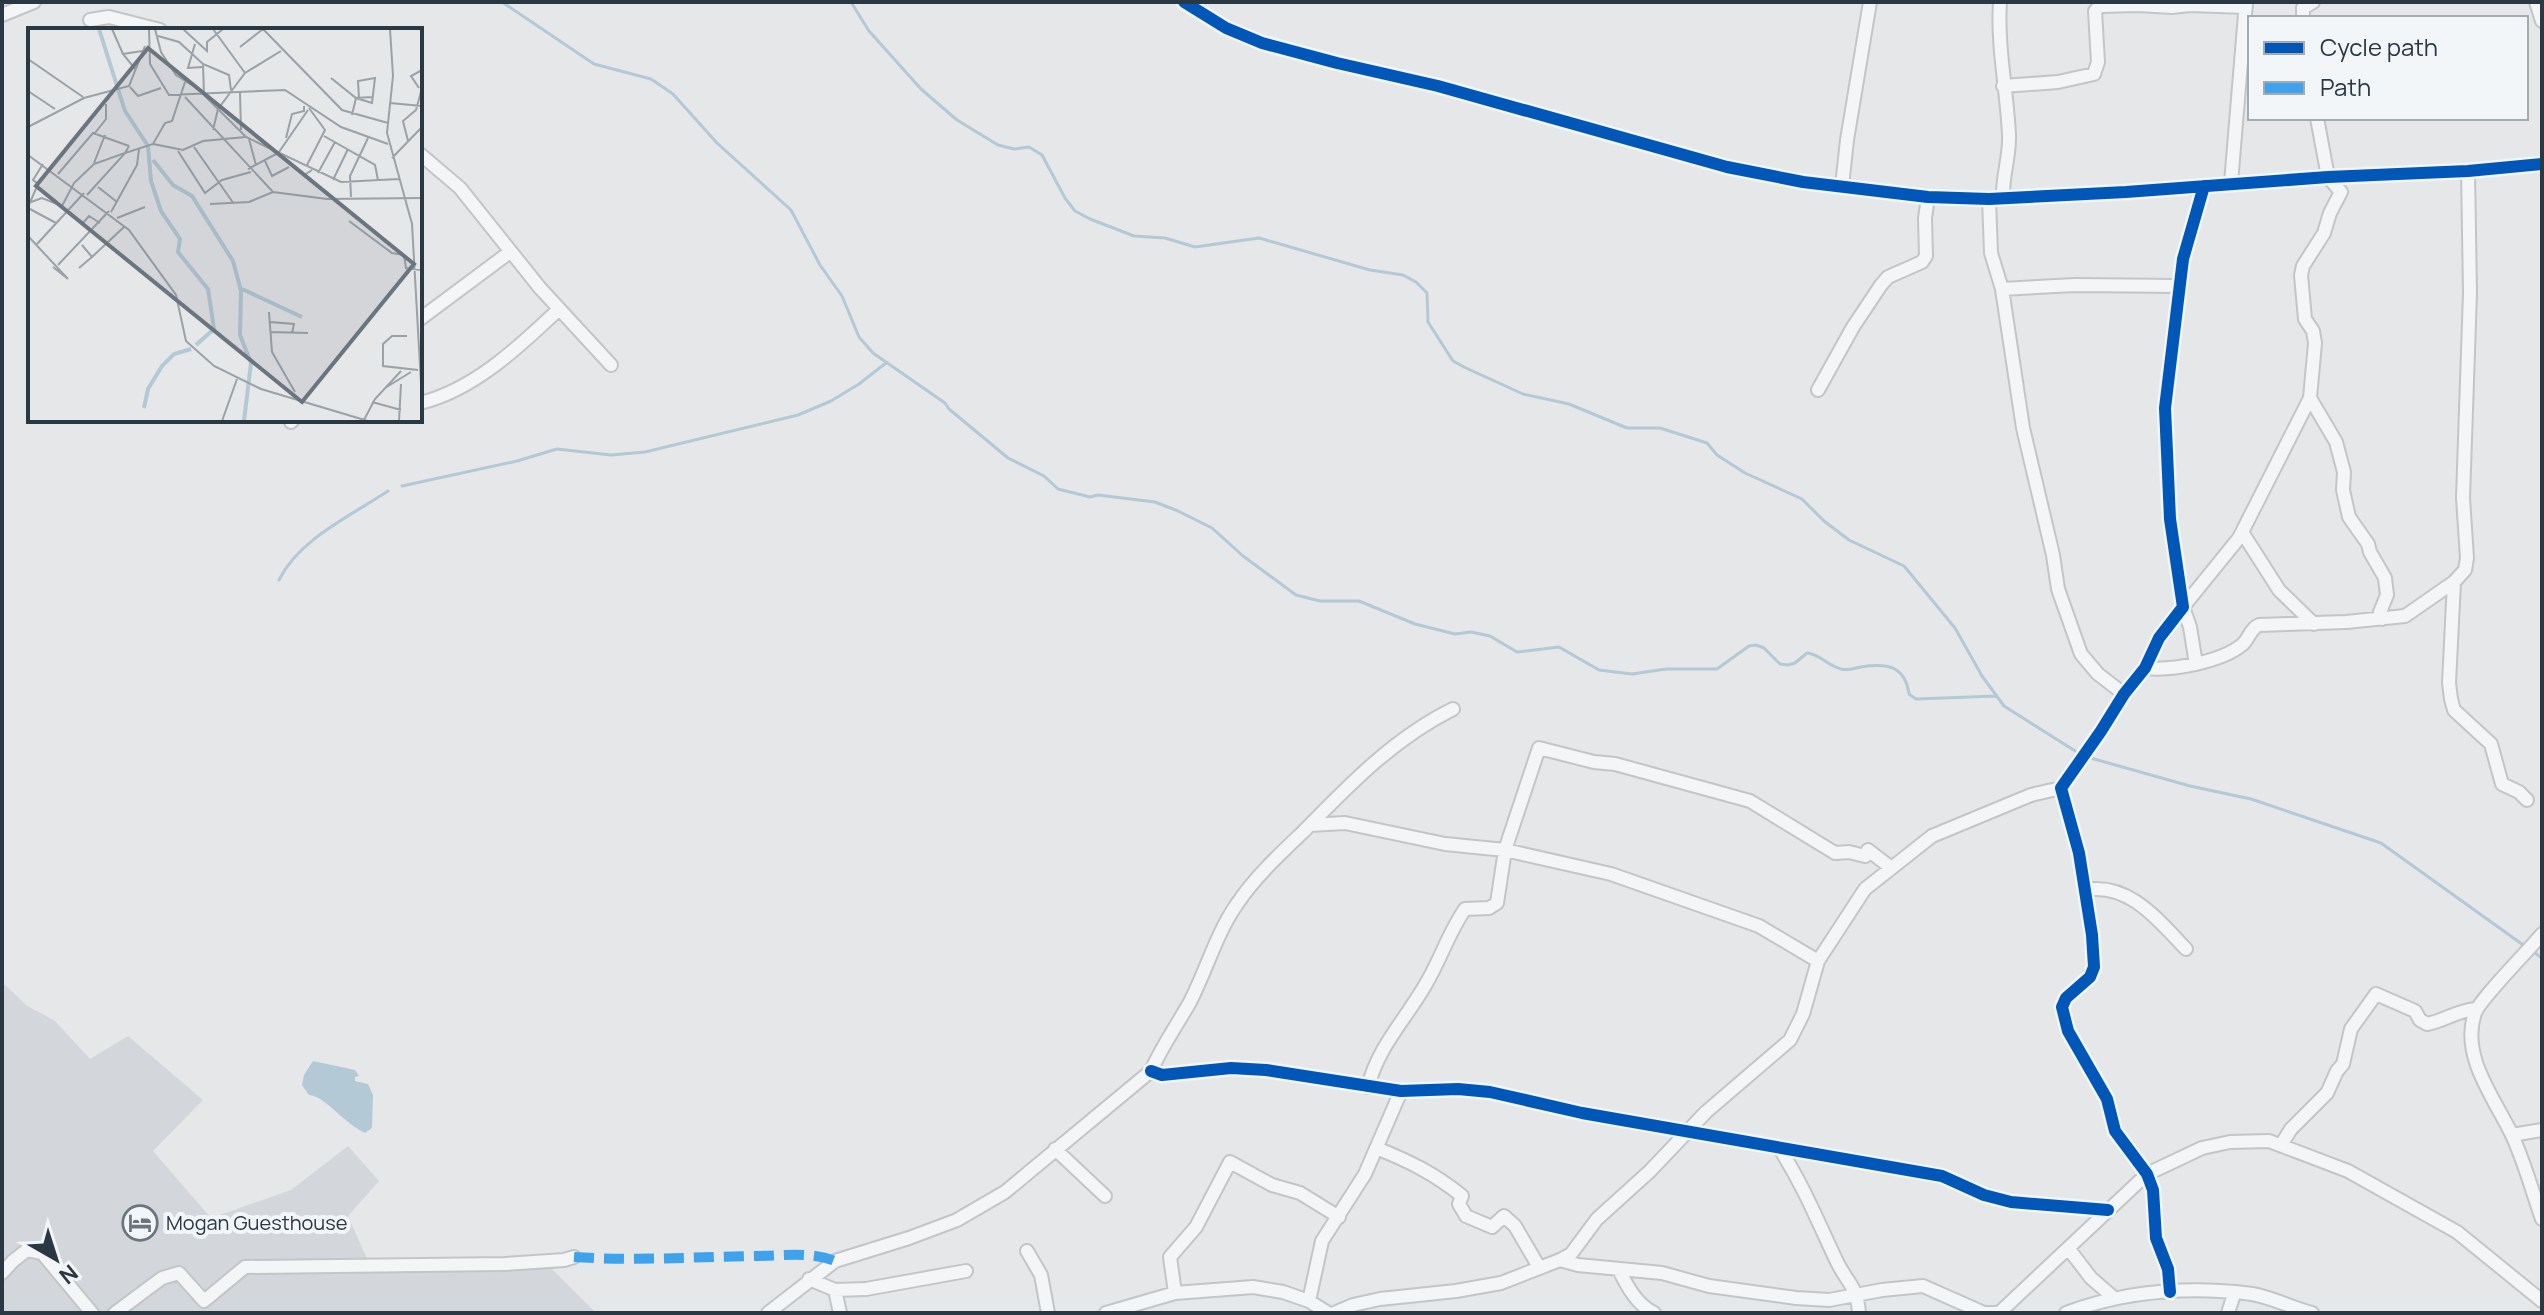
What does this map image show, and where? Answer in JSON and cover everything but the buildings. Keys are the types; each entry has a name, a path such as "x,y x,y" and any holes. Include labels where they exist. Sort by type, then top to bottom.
{"street":[{"path":"2,15 18,5 34,2"},
{"path":"1184,2 1226,28 1273,46 1438,86 1727,167 1803,182 1928,197 1989,199 2542,164"},
{"path":"1842,186 1870,2"},
{"path":"2000,2 1998,37 2009,135 2008,160 2002,183 2003,198"},
{"path":"2536,2 2542,21"},
{"path":"2003,86 2058,82 2094,74 2098,62 2095,11 2100,6 2150,5 2164,8 2246,5 2231,183"},
{"path":"90,20 109,17 152,28"},
{"path":"1106,1313 1175,1293 1253,1287 1283,1292 1331,1313 1380,1299 1501,1283 1571,1254 1597,1219 1689,1133 1719,1100 1790,1040 1803,1014 1818,961 1865,889 1932,836 2031,795 2061,788 2145,668 2159,638 2242,532 2310,398 2315,343 2313,331 2305,319 2300,285 2303,266 2324,233 2341,192 2328,177 2317,120"},
{"path":"422,156 460,188 510,252 611,365"},
{"path":"2145,668 2196,664 2220,656 2243,644 2254,627 2259,625 2405,616 2454,582 2465,570 2463,498 2470,293 2468,171"},
{"path":"2196,664 2183,607 2170,519 2165,408 2183,259 2204,186"},
{"path":"1818,390 1853,327 1881,285 1888,277 1922,262 1926,256 1928,197"},
{"path":"1989,199 1991,253 2002,289 2023,428 2058,589 2081,654 2098,674 2124,694"},
{"path":"422,318 510,252"},
{"path":"2002,289 2075,285 2180,286"},
{"path":"422,402 459,387 517,349 559,309"},
{"path":"2310,398 2336,442 2344,472 2343,490 2349,517 2368,544 2385,578 2387,595 2380,612 2382,619"},
{"path":"2242,532 2279,590 2314,624"},
{"path":"2454,582 2449,683 2454,710 2491,744 2502,784 2519,792 2527,800"},
{"path":"768,1313 835,1261 957,1220 1005,1192 1151,1071 1190,1001 1226,920 1259,877 1367,768 1432,719 1453,709"},
{"path":"1368,1087 1371,1072 1391,1034 1427,983 1453,926 1465,909 1474,906 1489,908 1497,903 1505,850 1539,748 1615,764 1750,801 1835,853 1865,856 1868,850 1890,867"},
{"path":"2061,788 2079,853 2094,967 2090,977 2066,998 2062,1007 2068,1031 2107,1099 2115,1131 2147,1174 2153,1190 2156,1238 2168,1269 2170,1292"},
{"path":"1310,825 1345,823 1445,844 1505,850 1611,874 1759,926 1818,961"},
{"path":"2085,890 2102,887 2122,892 2138,901 2186,949"},
{"path":"2542,934 2476,1009 2472,1026 2473,1049 2480,1076 2512,1135 2542,1219"},
{"path":"2281,1145 2291,1129 2327,1093 2343,1064 2351,1029 2376,994 2415,1011 2420,1020 2427,1024 2442,1022 2459,1012 2476,1009"},
{"path":"1151,1071 1162,1075 1231,1068 1266,1070 1401,1091 1458,1089 1490,1092 1689,1133 1942,1176 1984,1195 2011,1202 2108,1210"},
{"path":"1309,1301 1322,1241 1365,1174 1401,1091"},
{"path":"2512,1135 2542,1130"},
{"path":"1560,1260 1578,1265 1662,1273 1755,1294 1829,1300 1923,1286 1984,1313 2001,1313 2147,1174 2202,1148 2230,1142 2269,1141 2348,1171 2457,1232 2542,1301"},
{"path":"1376,1148 1437,1176 1462,1196 1459,1204 1466,1216 1492,1227 1504,1216 1515,1226 1539,1267"},
{"path":"1055,1149 1105,1196"},
{"path":"1780,1149 1806,1190 1839,1266 1858,1295 1859,1313"},
{"path":"1175,1293 1170,1257 1196,1227 1230,1162 1272,1185 1300,1193 1339,1217"},
{"path":"2068,1248 2091,1278 2114,1298"},
{"path":"2,1273 27,1250 42,1253 92,1313"},
{"path":"1027,1251 1041,1275 1048,1313"},
{"path":"115,1313 162,1278 179,1273 204,1301 245,1267 505,1264 574,1257"},
{"path":"1619,1270 1636,1297 1654,1313"},
{"path":"809,1279 835,1290 866,1289 966,1271"},
{"path":"835,1290 840,1313"},
{"path":"2066,1313 2114,1298 2170,1292 2253,1294 2312,1313"},
{"path":"2228,1313 2234,1294"}],"shaded area":[{"path":"2,982 26,1005 55,1021 90,1059 128,1036 203,1100 153,1151 211,1218 291,1190 348,1146 379,1181 348,1216 368,1261 551,1268 596,1313 2,1313"}],"water":[{"path":"313,1061 355,1070 359,1076 355,1077 355,1081 368,1084 373,1095 372,1128 365,1133 322,1100 309,1095 302,1085"}],"waterway":[{"path":"502,2 594,64 651,79 673,94 717,143 791,210 820,265 842,296 859,337 873,353 945,403 1008,458 1044,476 1058,489 1090,497 1098,495 1155,502 1178,511 1212,528 1243,556 1296,595 1320,601 1359,601 1415,624 1455,634 1471,632 1490,636 1517,652 1559,647 1599,670 1632,674 1666,669 1717,669 1749,646 1756,645 1764,648 1780,664 1795,663 1807,653 1844,670 1878,665 1893,668 1903,677 1909,694 1916,699 1996,696"},
{"path":"851,2 869,31 921,89 957,120 998,145 1014,149 1029,147 1042,155 1065,198 1075,211 1090,219 1134,236 1165,238 1195,247 1259,238 1370,270 1403,275 1427,293 1428,322 1453,361 1523,394 1569,404 1627,428 1660,428 1707,443 1717,455 1745,473 1802,499 1849,540 1904,566 1955,628 1982,676 2004,706 2080,754"},
{"path":"402,486 557,449 611,455 645,452 798,415 831,401 886,363"},
{"path":"279,580 299,552 313,540 388,491"},
{"path":"2087,757 2190,786 2251,799 2381,843 2526,947"},
{"path":"2532,951 2542,958"}],"marked path":[{"path":"574,1257 642,1259 795,1255 835,1261"}],"cycle path":[{"path":"1184,2 1226,28 1262,43 1438,86 1727,167 1803,182 1928,197 1989,199 2126,192 2542,164"},
{"path":"2170,1292 2168,1269 2156,1238 2153,1190 2147,1174 2115,1131 2107,1099 2068,1031 2062,1007 2066,998 2090,977 2094,967 2079,853 2061,788 2145,668 2159,638 2183,607 2170,519 2165,408 2183,259 2204,186"},
{"path":"1151,1071 1162,1075 1231,1068 1266,1070 1401,1091 1458,1089 1490,1092 1582,1113 1942,1176 1984,1195 2011,1202 2108,1210"}],"place":[{"name":"Mogan Guesthouse","path":"140,1223"}]}
